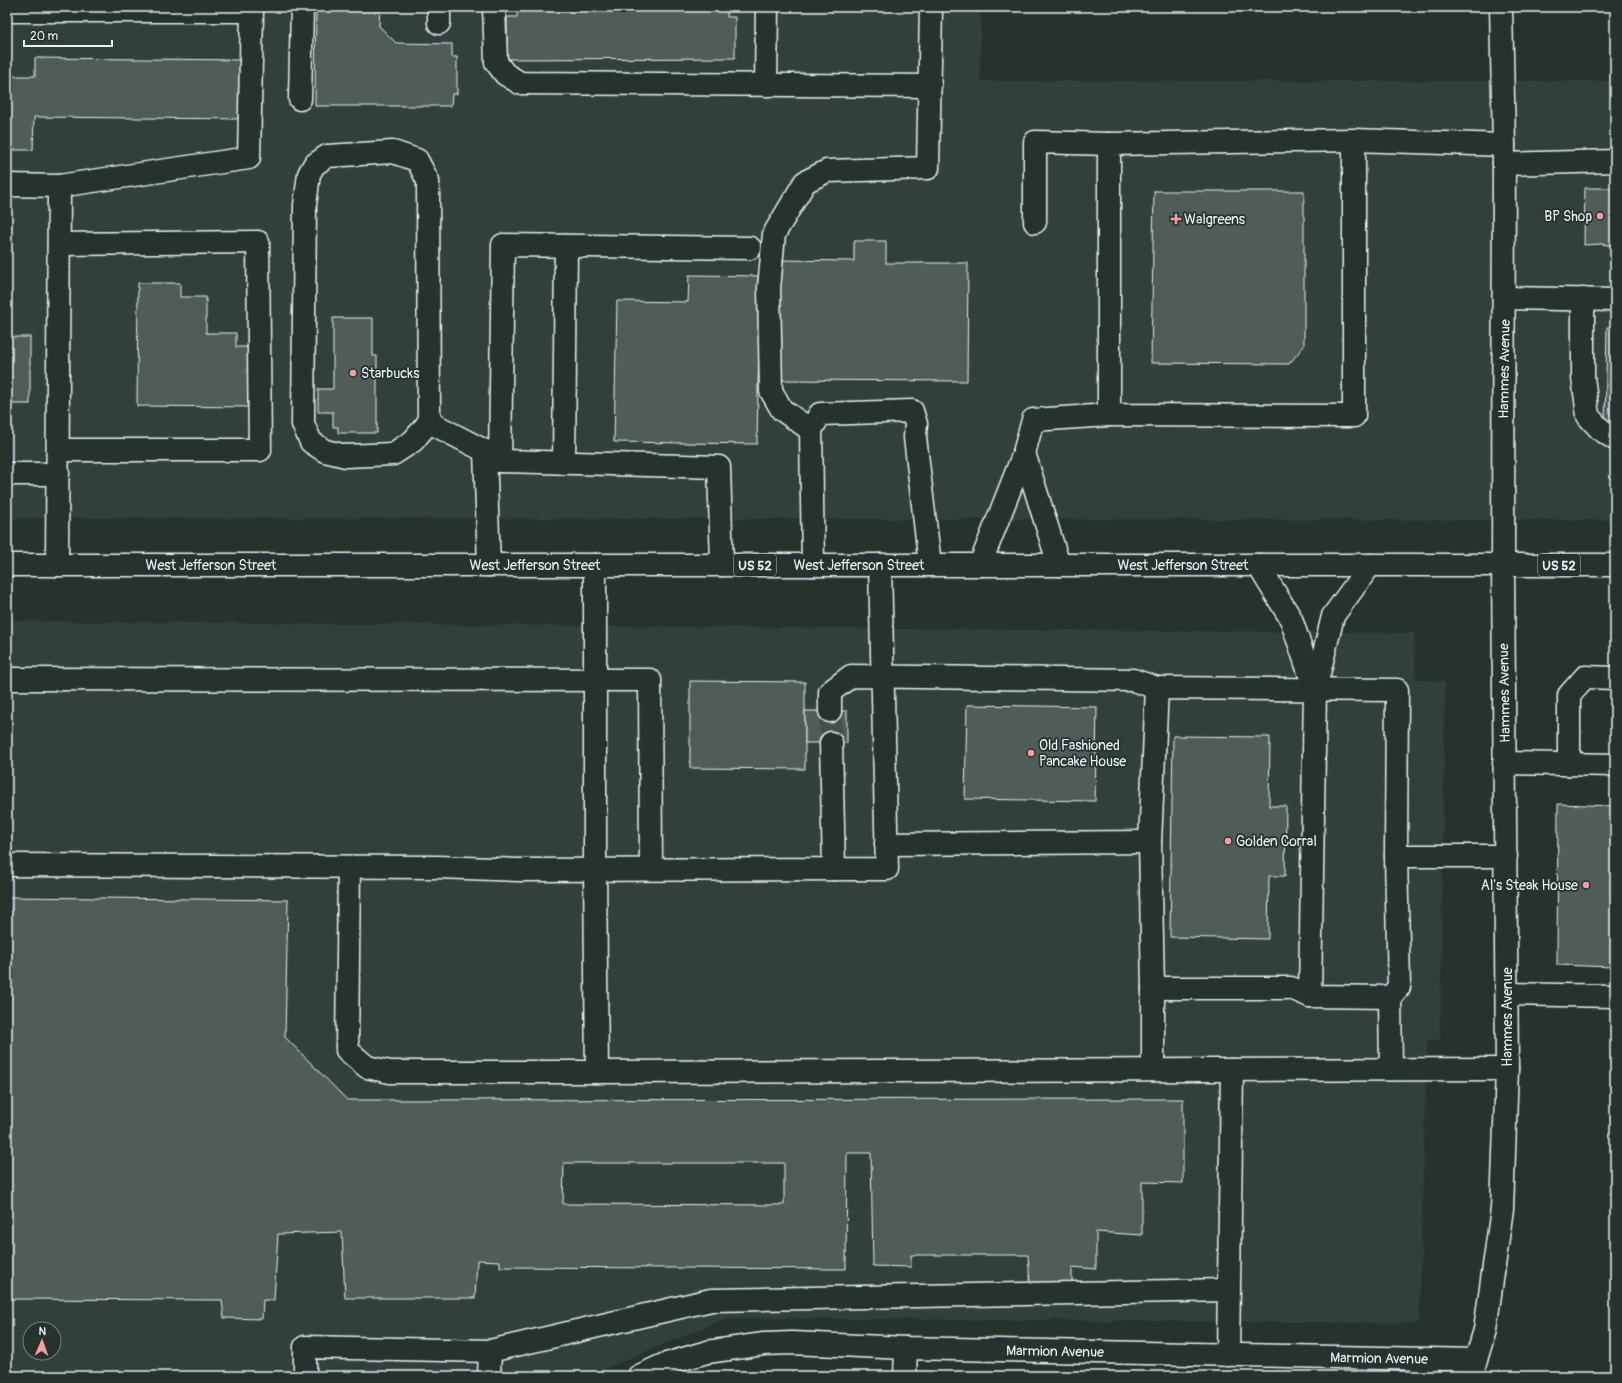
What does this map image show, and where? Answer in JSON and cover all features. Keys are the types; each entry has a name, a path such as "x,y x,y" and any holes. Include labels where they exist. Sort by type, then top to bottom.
{"street":[{"path":"300,99 302,7"},
{"path":"494,7 496,62 505,74 520,83 930,86"},
{"path":"766,7 766,85"},
{"path":"811,430 782,410 771,391 769,288 774,234 806,182 828,171 928,168 931,7"},
{"name":"Hammes Avenue","path":"1474,1368 1485,1330 1502,1209 1507,1069 1502,565 1504,154 1501,7"},
{"path":"7,11 252,11 249,158 59,186 7,185"},
{"path":"980,565 1024,453 1032,420 1109,415 1354,416 1354,140"},
{"path":"1035,222 1035,142 1109,144 1354,140 1504,154 1615,161"},
{"path":"1109,144 1109,415"},
{"path":"393,152 417,160 428,181 429,422 413,441 393,454 346,456 325,451 312,442 302,424 305,205 309,174 314,165 327,156 393,152"},
{"path":"58,565 59,186"},
{"path":"58,450 260,450 258,242 59,244"},
{"path":"489,565 503,245 750,248"},
{"path":"564,463 566,246"},
{"path":"1504,298 1615,300"},
{"path":"1583,299 1583,377 1588,416 1600,429 1615,439"},
{"path":"813,565 811,430 820,414 912,411 916,424 915,437 930,565"},
{"path":"429,422 493,456 564,463 719,466 722,565"},
{"path":"1024,453 1059,565"},
{"path":"7,474 58,474"},
{"name":"West Jefferson Street","path":"7,565 1615,565"},
{"path":"595,565 597,1072"},
{"path":"7,866 437,867 519,870 595,868 887,869 880,565"},
{"path":"1258,565 1291,619 1314,690"},
{"path":"1310,996 1314,690 1333,616 1370,565"},
{"path":"830,711 830,692 851,676 1133,680 1157,688 1397,690 1396,856 1399,987 1390,997 1391,1070"},
{"path":"1569,764 1570,695 1586,677 1615,678"},
{"path":"7,679 650,680 651,868"},
{"path":"1153,1070 1150,842 1157,688"},
{"path":"831,743 834,869"},
{"path":"1504,763 1615,765"},
{"path":"886,844 1150,842"},
{"path":"1396,856 1506,856"},
{"path":"349,867 347,1050 367,1067 390,1072 1507,1069"},
{"path":"1153,988 1290,988 1310,996 1390,997"},
{"path":"1507,994 1615,996"},
{"path":"1228,1355 1232,1070"},
{"path":"305,1376 306,1347 490,1351 711,1300 1228,1290"},
{"name":"Marmion Avenue","path":"639,1376 663,1365 707,1352 764,1344 792,1343 906,1348 1228,1355 1474,1368"},
{"path":"905,1376 906,1348"},
{"path":"489,1376 490,1351"}],"shaded area":[{"path":"7,7 981,7 980,81 1615,81 1615,520 7,518"},
{"path":"7,621 1414,633 1416,679 1445,682 1440,1040 1427,1040 1419,1323 727,1318 587,1376 7,1376"}],"building":[{"path":"316,7 380,7 379,26 396,43 452,44 452,57 457,57 457,94 452,94 451,106 315,106"},
{"path":"517,7 727,7 727,17 735,17 735,58 507,59 507,17 517,17"},
{"path":"35,58 247,60 247,119 34,117 33,150 7,150 7,76 35,76"},
{"name":"BP Shop","path":"1585,188 1615,188 1615,246 1601,244 1584,245"},
{"name":"Walgreens","path":"1154,191 1304,191 1304,346 1289,364 1151,363"},
{"path":"854,241 886,241 886,263 968,263 967,381 778,380 778,260 854,261"},
{"path":"689,275 760,276 757,444 614,442 617,301 688,302"},
{"path":"138,283 180,283 180,297 206,297 206,333 236,333 236,347 252,347 251,407 137,406"},
{"path":"333,318 373,318 373,356 377,356 377,433 338,433 338,427 333,427 333,412 318,412 318,389 333,389"},
{"path":"1607,327 1615,327 1615,424 1605,424"},
{"path":"7,337 30,337 30,404 7,404"},
{"path":"690,681 805,682 805,769 690,768"},
{"name":"Old Fashioned Pancake House","path":"967,705 1097,707 1095,801 965,799"},
{"path":"805,711 847,711 847,743 805,743"},
{"name":"Golden Corral","path":"1173,736 1270,737 1269,806 1286,806 1285,876 1269,876 1268,939 1170,937"},
{"name":"Al's Steak House","path":"1558,804 1615,806 1615,967 1557,965"},
{"path":"7,897 288,900 285,1037 347,1100 1183,1099 1183,1183 1142,1182 1142,1235 1096,1232 1096,1269 1072,1267 1072,1284 1030,1283 1028,1255 911,1255 911,1267 873,1266 871,1153 847,1153 846,1269 500,1267 500,1261 477,1260 475,1298 345,1298 342,1232 278,1234 274,1300 263,1300 262,1319 224,1318 222,1300 7,1299","holes":["564,1163 784,1163 784,1205 563,1204"]}],"tunnel":[{"path":"830,711 831,743"}],"place":[{"name":"BP Shop","path":"1600,216"},
{"name":"Walgreens","path":"1176,219"},
{"name":"Starbucks","path":"353,373"},
{"name":"Old Fashioned Pancake House","path":"1031,753"},
{"name":"Golden Corral","path":"1228,841"},
{"name":"Al's Steak House","path":"1586,885"}]}
